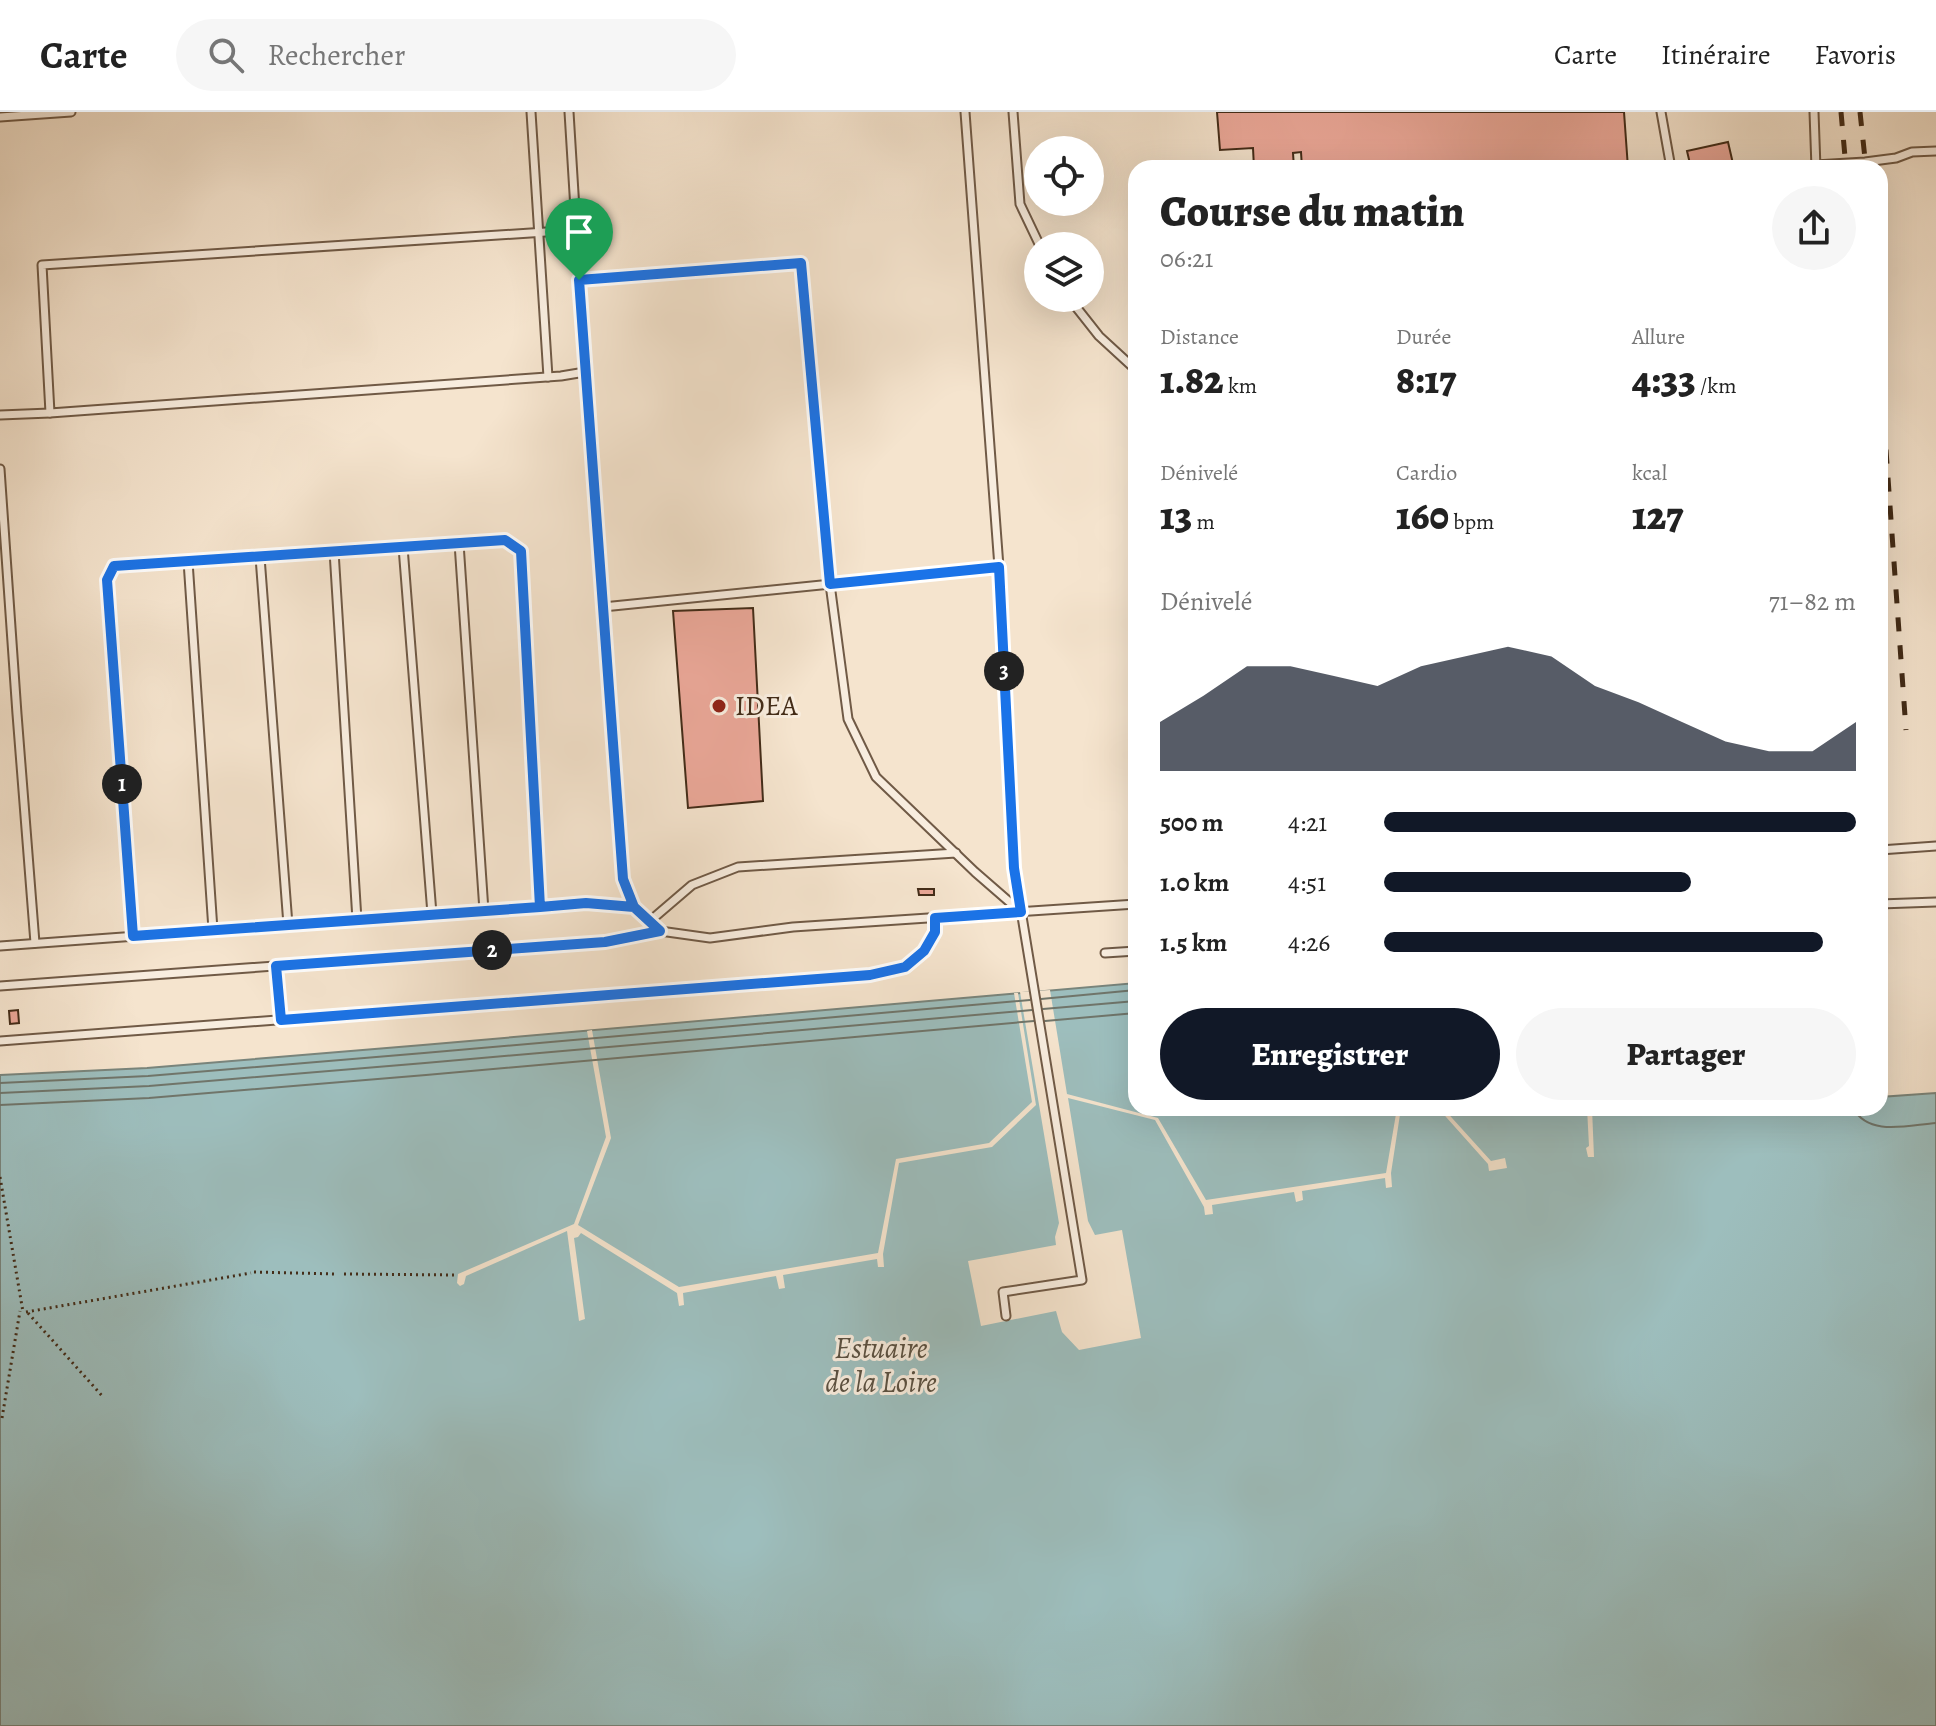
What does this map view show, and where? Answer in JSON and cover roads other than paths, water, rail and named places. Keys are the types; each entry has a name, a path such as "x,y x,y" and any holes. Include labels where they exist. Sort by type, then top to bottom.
{"lane":[{"path":"0,117 71,112"},
{"path":"531,112 548,377"},
{"path":"569,112 623,879 634,907 660,931"},
{"path":"965,112 999,567 1014,868 1082,1280 1003,1292 1006,1316"},
{"path":"1013,112 1020,204 1033,232"},
{"path":"1661,112 1670,160"},
{"path":"1814,112 1816,160"},
{"path":"1880,160 1912,152 1936,151"},
{"path":"50,413 42,265 576,230"},
{"path":"579,280 801,263 830,584 848,719 876,777 1021,912"},
{"path":"1080,312 1099,336 1128,363"},
{"path":"0,415 585,372"},
{"path":"0,469 35,943"},
{"path":"133,936 107,580 114,566 505,540 521,551 540,907"},
{"path":"459,543 484,911"},
{"path":"403,547 432,914"},
{"path":"334,551 357,920"},
{"path":"260,557 288,925"},
{"path":"188,561 213,930"},
{"path":"603,607 999,567"},
{"path":"1888,849 1936,846"},
{"path":"650,921 692,885 738,867 956,853"},
{"path":"1888,904 1936,902"},
{"path":"0,946 586,903 634,907"},
{"path":"0,986 605,942 660,931 710,938 793,927 1128,905"},
{"path":"0,1041 870,975 905,967 924,951 935,932 935,918"},
{"path":"1105,953 1128,952"},
{"path":"276,966 281,1020"}],"water":[{"name":"Estuaire de la Loire","path":"1128,984 1128,1116 1888,1116 1888,1096 1936,1093 1936,1726 0,1726 0,1075 147,1068"}],"railway":[{"path":"1841,112 1845,160"},
{"path":"1860,112 1865,160"},
{"path":"1888,478 1906,730"}],"place":[{"name":"IDEA","path":"719,706"}]}
